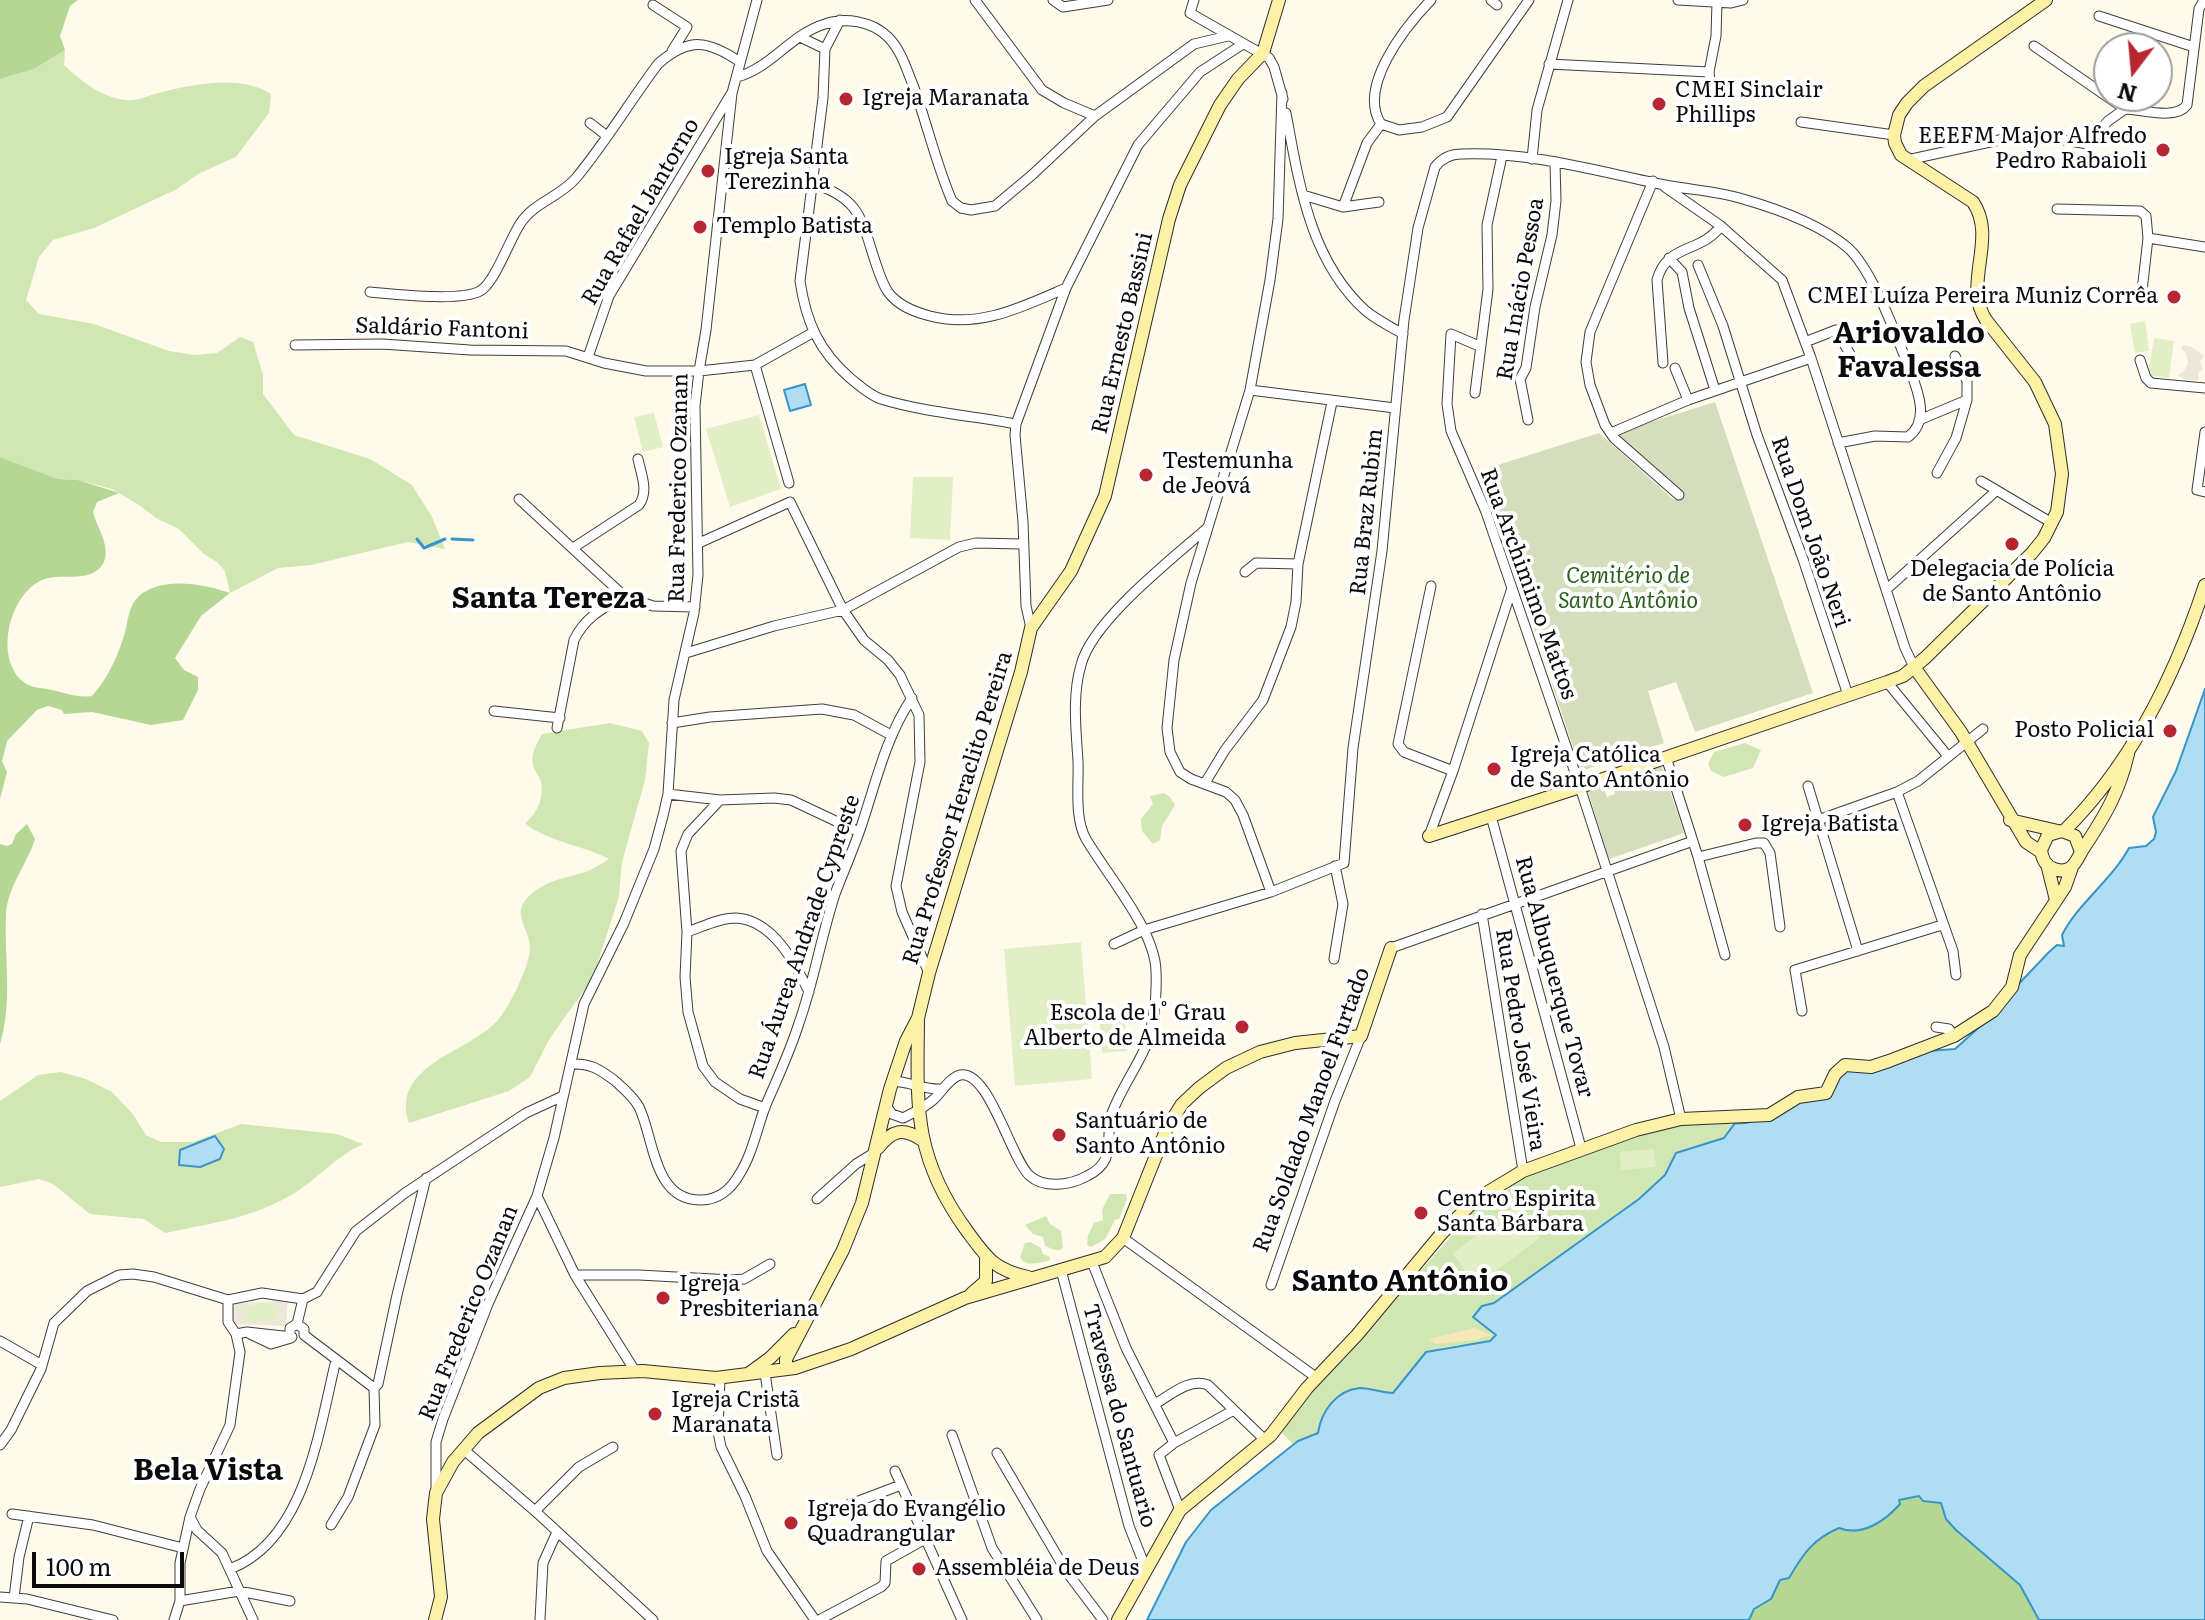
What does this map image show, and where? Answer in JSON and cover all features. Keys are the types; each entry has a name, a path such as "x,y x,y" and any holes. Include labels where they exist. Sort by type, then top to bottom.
{"street":[{"name":"Rua Frederico Ozanan","path":"436,1493 436,1442 443,1419 488,1304 537,1196 589,991 624,923 654,849 668,794 674,700 695,607 699,543 695,406 732,93 757,0"},
{"path":"975,0 1042,90 1095,116"},
{"path":"1053,0 1063,7 1108,0"},
{"path":"1194,0 1190,13 1263,53 1274,67 1306,213 1321,249 1346,289 1370,313 1403,334"},
{"path":"1263,53 1279,0"},
{"path":"1431,0 1412,21 1376,82 1372,102 1374,114 1381,124 1399,130 1447,117 1529,0"},
{"path":"1532,159 1537,110 1568,0"},
{"path":"1678,0 1743,0"},
{"path":"1429,836 1903,676 2032,553 2057,512 2062,483 2055,424 2035,382 1980,308 1977,290 1983,233 1982,219 1973,202 1906,160 1897,150 1894,135 1902,108 1924,86 2046,0"},
{"path":"2153,112 2172,114 2182,111 2187,105 2199,9 2204,0"},
{"path":"1711,91 1709,72 1716,36 1717,2"},
{"path":"370,292 422,296 471,294 486,286 530,210 574,180 687,27 653,5"},
{"path":"2099,16 2194,47"},
{"path":"840,20 825,49 823,98 800,281 812,333 832,363 881,399 1016,424"},
{"path":"737,77 759,69 800,37 824,24 854,21 879,30 899,52 952,201 961,208 983,210 995,206 1032,175 1095,116 1194,44 1228,36"},
{"path":"800,37 825,49"},
{"name":"Rua Professor Heraclito Pereira","path":"802,1326 843,1250 862,1203 893,1081 906,1041 918,1018 1021,672 1031,628 1026,606 1016,424 1066,288 1138,145 1200,72 1243,44"},
{"path":"672,51 691,45 708,45 721,49 740,62"},
{"path":"2034,46 2093,87"},
{"name":"Rua Ernesto Bassini","path":"1031,628 1071,571 1105,496 1169,219 1180,185 1220,105 1238,79 1263,53"},
{"path":"1549,64 1709,72"},
{"name":"Rua Rafael Jantorno","path":"588,357 609,296 732,93"},
{"path":"1271,892 1235,800 1226,792 1180,772 1170,752 1167,728 1174,660 1207,528 1250,390 1278,219 1282,93"},
{"path":"1906,160 2027,134 2088,144 2108,121 2121,112"},
{"path":"1801,122 1894,135"},
{"path":"590,123 607,136"},
{"path":"1343,207 1367,143 1381,124"},
{"name":"Rua Braz Rubim","path":"1334,959 1343,904 1340,864 1353,748 1382,551 1403,334 1418,228 1435,167 1441,159 1461,154 1502,156"},
{"path":"1475,393 1488,289 1487,225 1502,156 1532,159 1716,191 1811,224 1849,248 1867,272 1900,346 1920,398 1919,420 1916,430 1908,437 1875,436 1838,443"},
{"name":"Rua Inácio Pessoa","path":"1528,420 1520,379 1526,368 1535,307 1552,235 1556,201 1555,163"},
{"path":"811,183 846,198 857,211 888,292 906,308 948,321 983,319 1066,288"},
{"path":"1658,183 1721,226 1782,280 1914,667 1966,742 2010,820 2026,842 2059,870 2072,867"},
{"path":"1658,183 1587,343 1586,362 1590,385 1605,425 1679,495"},
{"path":"1303,195 1343,207 1379,202"},
{"path":"2057,209 2142,212 2146,216 2148,238 2142,291"},
{"path":"1663,363 1657,280 1669,258 1710,240 1721,226"},
{"path":"2148,238 2205,247"},
{"path":"1669,258 1682,272 1689,308 1715,390"},
{"name":"Rua Dom João Neri","path":"1698,265 1723,326 1848,695"},
{"path":"1805,342 1836,330 1850,354"},
{"path":"588,357 646,371 699,371 755,365 812,333"},
{"name":"Rua Archimimo Mattos","path":"1479,346 1451,334 1449,419 1486,512 1580,787 1664,1047 1681,1119"},
{"name":"Saldário Fantoni","path":"295,345 382,344 470,350 566,351 588,357"},
{"path":"1937,473 1956,438 1967,400 1967,381 1955,356"},
{"path":"1611,433 1740,380 1811,358"},
{"path":"2140,360 2151,383 2205,388"},
{"path":"755,365 789,483"},
{"path":"1675,368 1688,400"},
{"path":"1250,390 1395,408"},
{"path":"1919,420 1967,400"},
{"path":"1205,783 1225,750 1255,713 1291,627 1298,564 1332,402"},
{"path":"2205,432 2197,490 2205,492"},
{"path":"573,548 639,505 644,498 644,489 638,459"},
{"path":"1981,481 2052,523"},
{"path":"1887,589 1996,491"},
{"path":"519,499 624,596 653,606 695,607"},
{"path":"699,543 790,502 843,610 864,640 900,675 919,715 920,762 896,886 902,912 929,973"},
{"path":"887,1107 892,1114 903,1118 933,1100 955,1077 963,1074 971,1077 993,1106 1024,1169 1035,1179 1054,1184 1066,1183 1090,1175 1107,1158 1112,1113 1145,1048 1153,1020 1156,966 1144,930 1086,838 1081,823 1075,710 1078,678 1088,646 1097,633 1207,528"},
{"path":"686,653 774,626 843,610 959,547 976,543 1022,544"},
{"path":"1245,572 1256,563 1298,564"},
{"path":"2056,900 2044,858 2046,837 2061,831 2085,810 2128,751 2165,684 2205,585"},
{"path":"1431,586 1399,747 1404,752 1453,771"},
{"path":"1429,836 1512,588"},
{"path":"557,728 574,640 580,628 592,614 624,596"},
{"path":"1887,682 1947,755"},
{"name":"Rua Áurea Andrade Cypreste","path":"571,1064 597,1067 633,1098 640,1109 650,1147 665,1180 682,1196 691,1199 716,1198 728,1190 744,1165 800,1023 835,895 891,735 912,698"},
{"path":"672,723 710,717 822,709 854,715 891,735"},
{"path":"494,711 560,718"},
{"path":"1818,820 1897,792 1918,781 1983,729"},
{"path":"1118,1620 1180,1510 1265,1440 1461,1213 1490,1190 1523,1171 1581,1148 1681,1119 1769,1115 1798,1097 1826,1093 1835,1074 1845,1065 1881,1065 1954,1036 1980,1021 2006,997 2012,987 2020,955 2067,883 2072,867 2111,806 2122,779 2128,751"},
{"path":"1666,757 1725,955"},
{"path":"1808,786 1858,951"},
{"path":"1897,792 1953,951 1956,975"},
{"path":"668,794 720,800 791,800 859,832"},
{"path":"720,800 688,834 681,851 687,932 685,977 688,1012 703,1066 724,1090 765,1108"},
{"name":"Rua Albuquerque Tovar","path":"1491,816 1581,1148"},
{"path":"2010,820 2061,831 2077,838 2081,852"},
{"path":"1391,948 1693,841"},
{"path":"1698,857 1764,843 1770,853 1780,927"},
{"path":"1114,944 1144,930 1271,892 1340,864"},
{"name":"Rua Pedro José Vieira","path":"1482,914 1523,1171"},
{"path":"687,932 737,918 753,923 779,941 798,968 809,992"},
{"path":"1802,1011 1795,970 1942,925"},
{"name":"Rua Soldado Manoel Furtado","path":"1271,1285 1391,948"},
{"path":"918,1018 916,1085 922,1140 942,1192 986,1257 1005,1271 1031,1277"},
{"path":"1936,1027 1949,1029 1954,1036"},
{"path":"435,1620 441,1597 441,1572 433,1519 436,1493 453,1462 478,1433 539,1388 564,1378 635,1371 720,1377 765,1373 813,1363 965,1298 1092,1262 1112,1252 1123,1238 1167,1128 1182,1104 1199,1088 1226,1068 1260,1052 1295,1043 1361,1036"},
{"path":"893,1081 932,1090 942,1089"},
{"path":"0,1445 11,1430 42,1365 54,1323 87,1291 119,1275 154,1277 228,1300 262,1293 303,1299 317,1292 356,1231 426,1178 526,1113 563,1096"},
{"path":"817,1199 856,1164 874,1153 893,1133 911,1133 922,1140"},
{"path":"331,1525 348,1497 375,1425 374,1388 378,1384 426,1178"},
{"name":"Rua Frederico Ozanan","path":"537,1196 575,1275 635,1371"},
{"path":"1123,1238 1317,1378"},
{"path":"965,1298 986,1281 986,1257"},
{"path":"1092,1262 1126,1348 1174,1443"},
{"path":"575,1275 732,1280 744,1279 770,1264"},
{"name":"Travessa do Santuario","path":"1061,1270 1125,1514 1146,1569"},
{"path":"289,1338 290,1328 297,1324 303,1299"},
{"path":"228,1300 228,1322 242,1333 297,1340 304,1335"},
{"path":"297,1324 304,1329 304,1335"},
{"path":"786,1369 786,1359 802,1326"},
{"path":"748,1374 770,1358 802,1326"},
{"path":"174,1620 180,1601 179,1581 190,1517 230,1425 242,1333"},
{"path":"304,1335 374,1388"},
{"path":"0,1342 42,1365"},
{"path":"230,1569 255,1558 292,1508 322,1431 336,1360"},
{"path":"765,1373 777,1455"},
{"path":"720,1377 718,1432 721,1447 767,1551 817,1620 881,1587 885,1583 886,1561 925,1539"},
{"path":"1155,1404 1195,1382 1208,1385 1265,1440"},
{"path":"1180,1510 1158,1459 1162,1450 1234,1410"},
{"path":"952,1435 992,1548 1037,1620"},
{"path":"535,1511 579,1467 613,1447"},
{"path":"463,1449 653,1620"},
{"path":"997,1453 1066,1571 1103,1620"},
{"path":"895,1471 962,1620"},
{"path":"827,1513 901,1485"},
{"path":"12,1514 93,1525 183,1548"},
{"path":"14,1598 19,1557 29,1516"},
{"path":"190,1517 197,1530 222,1553 253,1620"},
{"path":"540,1620 543,1563 557,1532"},
{"path":"180,1601 239,1591 290,1601"},
{"path":"0,1597 113,1620"}],"green space":[{"path":"0,0 78,0 70,6 60,36 65,50 34,69 0,79"},
{"path":"65,50 64,65 87,84 114,98 134,100 186,87 216,83 245,84 271,94 269,113 236,157 94,228 53,240 39,257 26,300 39,314 94,324 169,351 195,355 217,353 240,337 253,342 263,375 263,394 294,435 370,459 412,485 432,517 445,549 408,542 311,565 278,568 230,593 225,571 217,562 204,554 179,529 112,489 78,480 58,479 0,457 0,79 34,69"},
{"path":"2145,321 2149,351 2135,353 2130,324"},
{"path":"2154,338 2174,341 2169,378 2148,375"},
{"name":"Cemitério de Santo Antônio","path":"1715,402 1813,693 1695,732 1676,682 1648,691 1664,743 1581,771 1552,684 1566,679 1560,665 1547,668 1482,470 1599,433 1674,500 1682,493 1616,433"},
{"path":"654,413 663,447 643,452 634,417"},
{"path":"759,415 781,489 730,507 706,429"},
{"path":"0,457 58,479 78,480 119,493 97,502 93,512 106,551 103,564 90,574 40,581 16,607 8,632 9,656 14,671 26,684 72,695 92,696 113,664 130,611 139,596 148,590 171,584 196,585 230,593 201,616 175,658 184,670 198,677 198,690 183,720 151,725 92,712 64,714 62,710 48,706 37,710 7,741 2,761 7,772 0,799"},
{"path":"913,477 953,477 950,540 910,538"},
{"path":"610,723 642,731 649,743 645,780 622,862 619,896 593,978 550,1038 530,1077 509,1091 409,1123 406,1103 411,1087 421,1074 497,1021 512,997 530,949 521,917 527,898 548,883 588,871 609,859 542,834 525,823 540,800 541,782 532,757 542,734"},
{"path":"1745,743 1761,750 1753,768 1724,777 1711,771 1708,764 1714,752"},
{"path":"1660,761 1684,833 1609,859 1586,785 1601,780 1607,797 1615,794 1609,776"},
{"path":"1164,793 1175,805 1162,826 1160,840 1153,844 1142,831 1141,819 1153,804 1150,796"},
{"path":"27,824 35,839 7,904 7,995 0,1044 0,844 12,844 16,834"},
{"path":"1081,942 1092,1079 1015,1086 1004,949"},
{"path":"1124,1009 1127,1051 1102,1053 1099,1011"},
{"path":"61,1072 86,1079 112,1092 132,1113 146,1135 161,1142 193,1142 241,1124 337,1134 363,1144 302,1188 270,1206 236,1218 165,1233 144,1219 90,1214 53,1184 39,1179 0,1187 0,1101 38,1075"},
{"path":"1735,1122 1724,1138 1676,1153 1665,1175 1639,1199 1494,1303 1487,1304 1497,1335 1483,1342 1434,1351 1393,1393 1360,1388 1344,1393 1326,1410 1318,1433 1294,1445 1281,1432 1319,1380 1410,1275 1420,1271 1474,1211 1503,1194 1526,1173 1680,1123"},
{"path":"1654,1149 1656,1167 1621,1170 1620,1152"},
{"path":"1110,1194 1126,1194 1127,1199 1119,1219 1115,1220 1105,1239 1091,1247 1087,1245 1088,1235 1094,1223 1103,1220 1102,1210"},
{"path":"1518,1204 1540,1238 1475,1286 1453,1253"},
{"path":"1046,1216 1050,1224 1061,1231 1061,1249 1045,1246 1043,1237 1033,1234 1025,1225"},
{"path":"1030,1242 1050,1257 1049,1261 1033,1264 1020,1257 1025,1243"},
{"path":"276,1303 278,1320 244,1323 243,1305"},
{"path":"1919,1496 1923,1500 1941,1503 1946,1519 1956,1530 2020,1585 2039,1620 1749,1620 1780,1580 1789,1578 1815,1542 1839,1528 1866,1528 1884,1520 1899,1500"}],"sand":[{"path":"1475,1328 1491,1335 1476,1340 1436,1344 1428,1339"}],"shaded area":[{"path":"2183,345 2192,347 2204,356 2200,362 2203,370 2198,372 2199,380 2185,380 2178,375 2188,363 2186,353 2181,348"},
{"path":"288,1300 286,1326 235,1324 233,1308 236,1304","holes":["276,1303 278,1320 244,1323 244,1305"]}],"water":[{"path":"805,384 811,405 790,411 784,390"},
{"path":"2205,689 2205,1620 2039,1620 2020,1585 1956,1530 1946,1519 1941,1503 1923,1501 1919,1496 1899,1500 1900,1504 1894,1510 1872,1526 1856,1530 1839,1528 1815,1542 1789,1578 1780,1580 1771,1599 1754,1609 1749,1620 1147,1620 1186,1542 1211,1510 1298,1441 1318,1433 1322,1417 1331,1403 1344,1393 1360,1388 1393,1393 1426,1352 1490,1341 1496,1335 1473,1317 1482,1306 1494,1303 1639,1199 1665,1175 1676,1153 1724,1138 1735,1123 1755,1121 1803,1100 1813,1099 1842,1070 1928,1051 1955,1049 2005,1004 2011,992 2049,952 2057,945 2064,946 2062,935 2069,923 2129,848 2146,846 2154,839 2153,817 2176,771"},
{"path":"215,1136 224,1149 220,1159 200,1167 179,1165 180,1150"}],"waterway":[{"path":"417,539 424,548 445,539"},
{"path":"452,539 473,540"}],"place":[{"name":"Igreja Maranata","path":"846,99"},
{"name":"CMEI Sinclair Phillips","path":"1659,104"},
{"name":"EEEFM Major Alfredo Pedro Rabaioli","path":"2163,150"},
{"name":"Igreja Santa Terezinha","path":"708,171"},
{"name":"Templo Batista","path":"700,227"},
{"name":"CMEI Luíza Pereira Muniz Corrêa","path":"2174,297"},
{"name":"Testemunha de Jeová","path":"1146,475"},
{"name":"Delegacia de Polícia de Santo Antônio","path":"2012,544"},
{"name":"Posto Policial","path":"2170,731"},
{"name":"Igreja Católica de Santo Antônio","path":"1494,769"},
{"name":"Igreja Batista","path":"1745,825"},
{"name":"Escola de 1˚ Grau Alberto de Almeida","path":"1242,1027"},
{"name":"Santuário de Santo Antônio","path":"1059,1135"},
{"name":"Centro Espirita Santa Bárbara","path":"1421,1213"},
{"name":"Igreja Presbiteriana","path":"663,1298"},
{"name":"Igreja Cristã Maranata","path":"655,1414"},
{"name":"Igreja do Evangélio Quadrangular","path":"791,1523"},
{"name":"Assembléia de Deus","path":"919,1569"}],"district":[{"name":"Ariovaldo Favalessa","path":"1909,351"},
{"name":"Santa Tereza","path":"549,599"},
{"name":"Santo Antônio","path":"1400,1282"},
{"name":"Bela Vista","path":"208,1471"}]}
